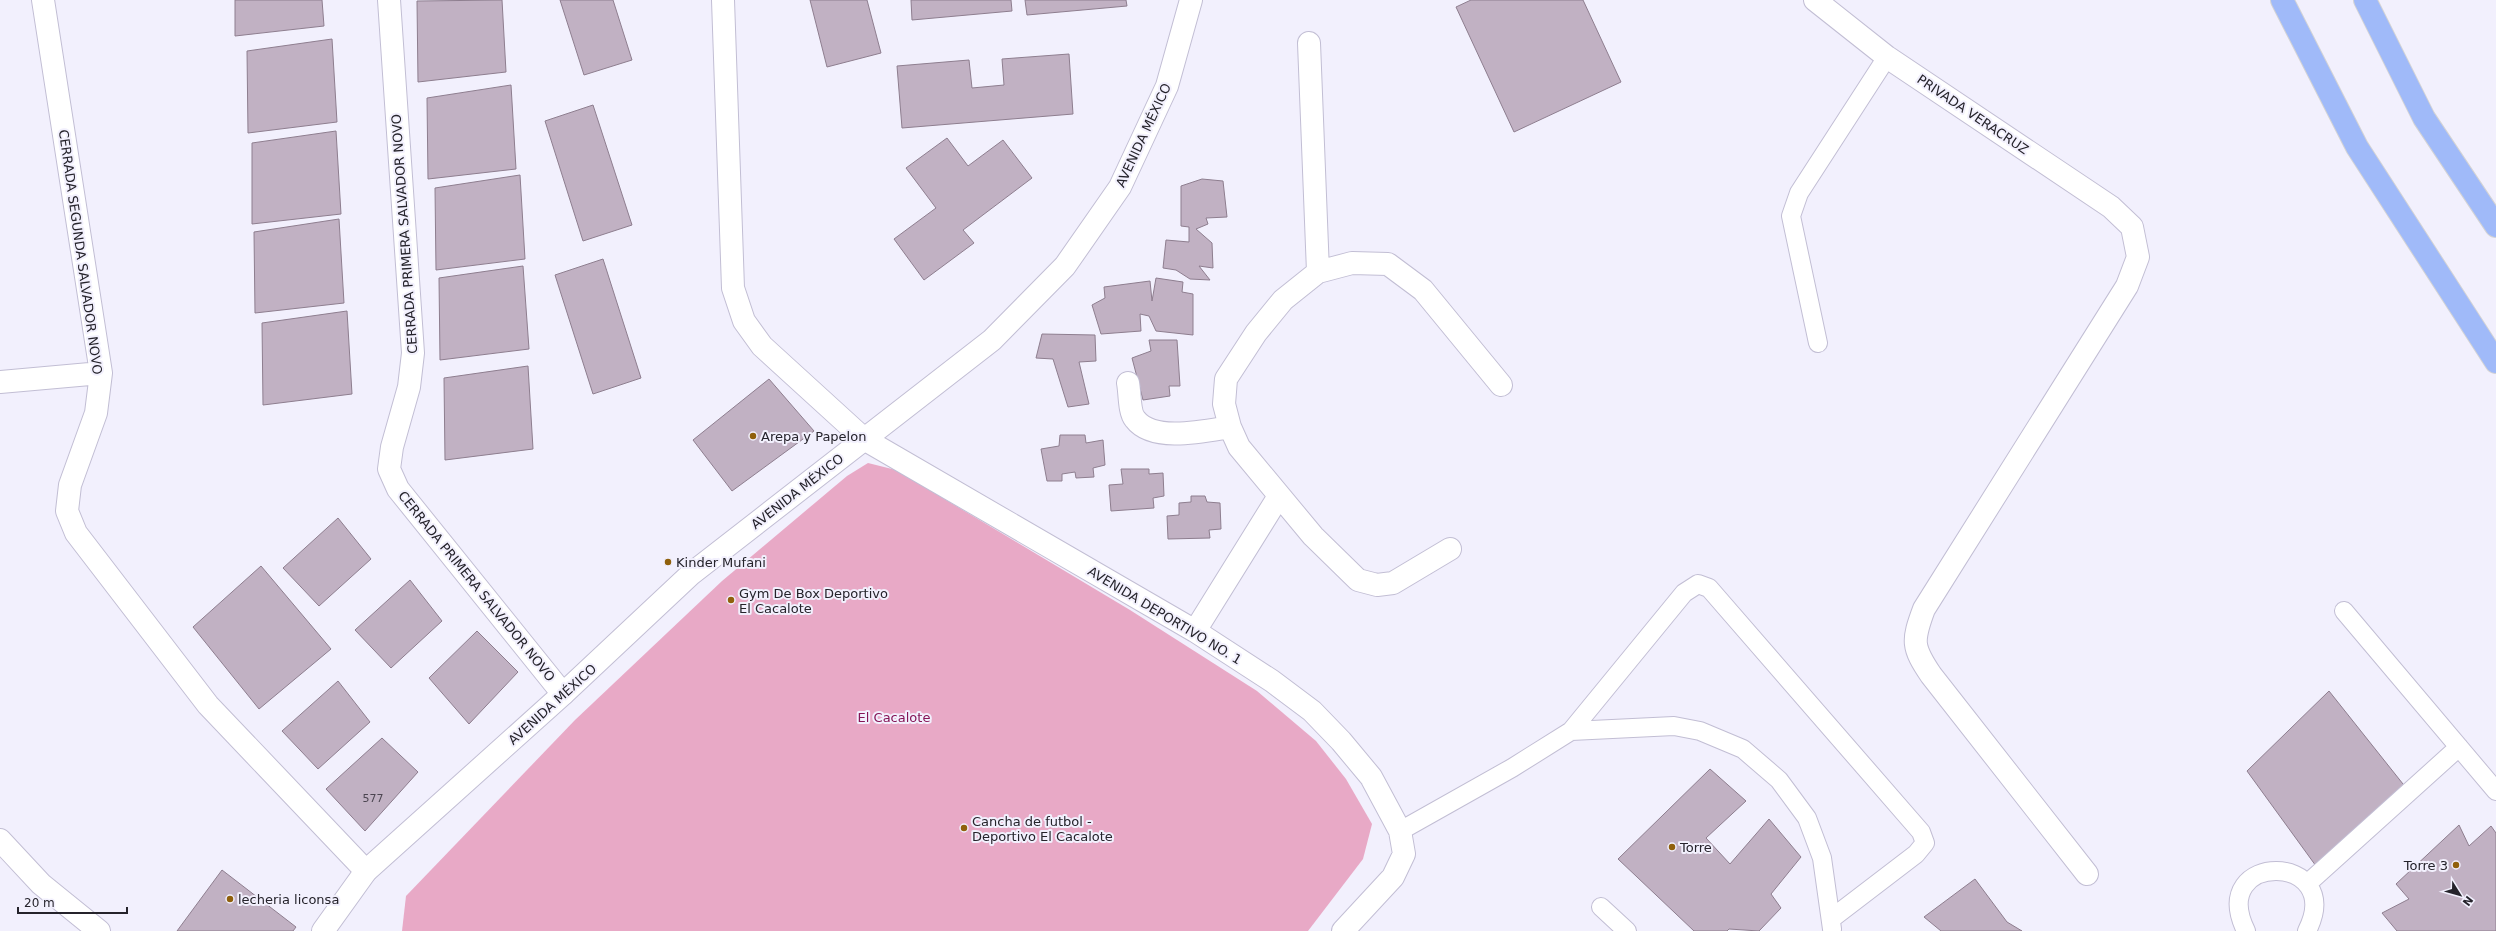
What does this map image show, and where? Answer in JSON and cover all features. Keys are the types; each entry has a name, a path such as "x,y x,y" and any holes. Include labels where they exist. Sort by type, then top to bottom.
{"highway":[{"path":"2282,0 2357,147 2496,362"},
{"path":"2365,0 2424,118 2496,226"}],"street":[{"name":"CERRADA SEGUNDA SALVADOR NOVO","path":"43,0 101,373 96,413 70,485 66,511 76,532 208,705 366,871"},
{"name":"CERRADA PRIMERA SALVADOR NOVO","path":"389,0 413,353 409,387 392,447 389,469 398,489 564,694"},
{"name":"AVENIDA DEPORTIVO NO. 1","path":"723,0 733,288 744,321 762,346 864,439 1195,631 1272,681 1312,712 1341,741 1371,777 1400,831 1404,854 1393,877 1343,931"},
{"name":"AVENIDA MÉXICO","path":"323,931 366,871 564,694 691,574 992,340 1065,266 1120,187 1167,86 1191,0"},
{"name":"PRIVADA VERACRUZ","path":"1814,0 1887,57 2111,207 2132,227 2138,257 2128,286 1924,609 1915,634 1918,655 1931,676 2087,874"},
{"path":"1309,43 1318,272"},
{"path":"1450,549 1393,583 1376,585 1358,580 1313,536 1239,447 1230,427 1224,404 1226,378 1256,333 1283,300 1318,272 1352,263 1388,264 1422,290 1501,385"},
{"path":"0,382 101,373"},
{"path":"1128,383 1134,418 1141,425 1153,430 1179,434 1230,427"},
{"path":"1195,631 1279,496"},
{"path":"0,840 41,884 99,931"}],"lane":[{"path":"1818,343 1791,216 1799,194 1887,57"},
{"path":"1400,831 1512,768 1571,731 1684,593 1698,584 1709,588 1921,832 1925,843 1916,854 1832,925"},
{"path":"2344,611 2496,791"},
{"path":"1571,731 1674,726 1700,731 1743,750 1779,780 1807,818 1822,858 1832,925"},
{"path":"2306,884 2459,747"},
{"path":"2246,931 2238,916 2238,899 2246,884 2260,873 2277,870 2293,874 2306,884 2314,900 2314,917 2307,931"},
{"path":"1601,907 1627,931"}],"green space":[{"name":"El Cacalote","path":"868,463 896,470 1130,610 1257,691 1316,741 1346,779 1372,824 1363,859 1308,931 402,931 406,896 575,720 722,581 847,476"}],"building":[{"path":"235,0 322,0 324,26 235,36"},
{"path":"502,0 506,72 418,82 417,1"},
{"path":"560,0 613,0 632,60 584,75"},
{"path":"810,0 867,0 881,53 827,67"},
{"path":"911,0 1011,0 1012,11 912,20"},
{"path":"1025,0 1126,0 1127,6 1027,15"},
{"path":"1471,0 1583,0 1621,82 1514,132 1456,7"},
{"path":"332,39 337,122 248,133 247,51"},
{"path":"1069,54 1073,114 902,128 897,66 969,60 972,88 1004,85 1002,59"},
{"path":"511,85 516,169 428,179 427,98"},
{"path":"593,105 632,225 583,241 545,121"},
{"path":"336,131 341,214 252,224 252,143"},
{"path":"947,138 968,166 1003,140 1032,178 963,230 974,243 924,280 894,239 936,208 906,168"},
{"path":"520,175 525,259 436,270 435,188"},
{"path":"1202,179 1223,181 1227,217 1206,218 1208,224 1196,229 1212,243 1213,268 1199,266 1210,280 1190,279 1176,270 1163,268 1166,240 1189,242 1189,227 1181,226 1181,186"},
{"path":"339,219 344,303 255,313 254,232"},
{"path":"603,259 641,378 593,394 555,275"},
{"path":"523,266 529,349 440,360 439,278"},
{"path":"1156,278 1183,282 1182,292 1193,294 1193,335 1156,331 1149,316 1140,314 1141,331 1101,334 1092,305 1105,298 1104,287 1150,281 1152,301"},
{"path":"347,311 352,394 263,405 262,323"},
{"path":"1042,334 1095,335 1096,361 1079,362 1089,404 1068,407 1053,359 1036,358"},
{"path":"1149,340 1177,340 1180,386 1169,386 1170,396 1143,400 1132,358 1151,351"},
{"path":"528,366 533,449 445,460 444,378"},
{"name":"Arepa y Papelon","path":"769,379 814,431 732,491 693,440"},
{"path":"1060,435 1085,435 1086,443 1103,440 1105,465 1093,468 1094,477 1076,478 1075,472 1062,474 1062,481 1047,481 1041,449 1059,446"},
{"path":"1121,469 1149,469 1149,474 1163,473 1164,496 1153,498 1154,508 1111,511 1109,485 1123,484"},
{"path":"1191,496 1205,496 1207,502 1220,503 1221,529 1209,530 1210,538 1168,539 1167,516 1179,515 1179,503 1191,502"},
{"path":"338,518 371,559 319,606 283,568"},
{"path":"261,566 331,649 259,709 193,627"},
{"path":"410,580 442,621 391,668 355,630"},
{"path":"477,631 518,672 469,724 429,678"},
{"path":"338,681 370,722 318,769 282,731"},
{"path":"2329,691 2407,789 2316,866 2247,771"},
{"path":"382,738 418,772 365,831 326,789"},
{"name":"Torre","path":"1710,769 1746,801 1706,838 1730,864 1769,819 1801,857 1771,894 1781,908 1759,931 1729,929 1727,931 1694,931 1618,859"},
{"name":"Torre 3","path":"2459,825 2469,846 2491,826 2496,833 2496,931 2397,931 2382,913 2409,899 2396,884"},
{"name":"lecheria liconsa","path":"222,870 296,927 293,931 177,931"},
{"path":"1975,879 2007,922 2022,931 1941,931 1924,917"}],"place":[{"name":"Arepa y Papelon","path":"753,436"},
{"name":"Kinder Mufani","path":"668,562"},
{"name":"Gym De Box Deportivo El Cacalote","path":"731,600"},
{"name":"Cancha de futbol - Deportivo El Cacalote","path":"964,828"},
{"name":"Torre","path":"1672,847"},
{"name":"Torre 3","path":"2456,865"},
{"name":"lecheria liconsa","path":"230,899"}]}
